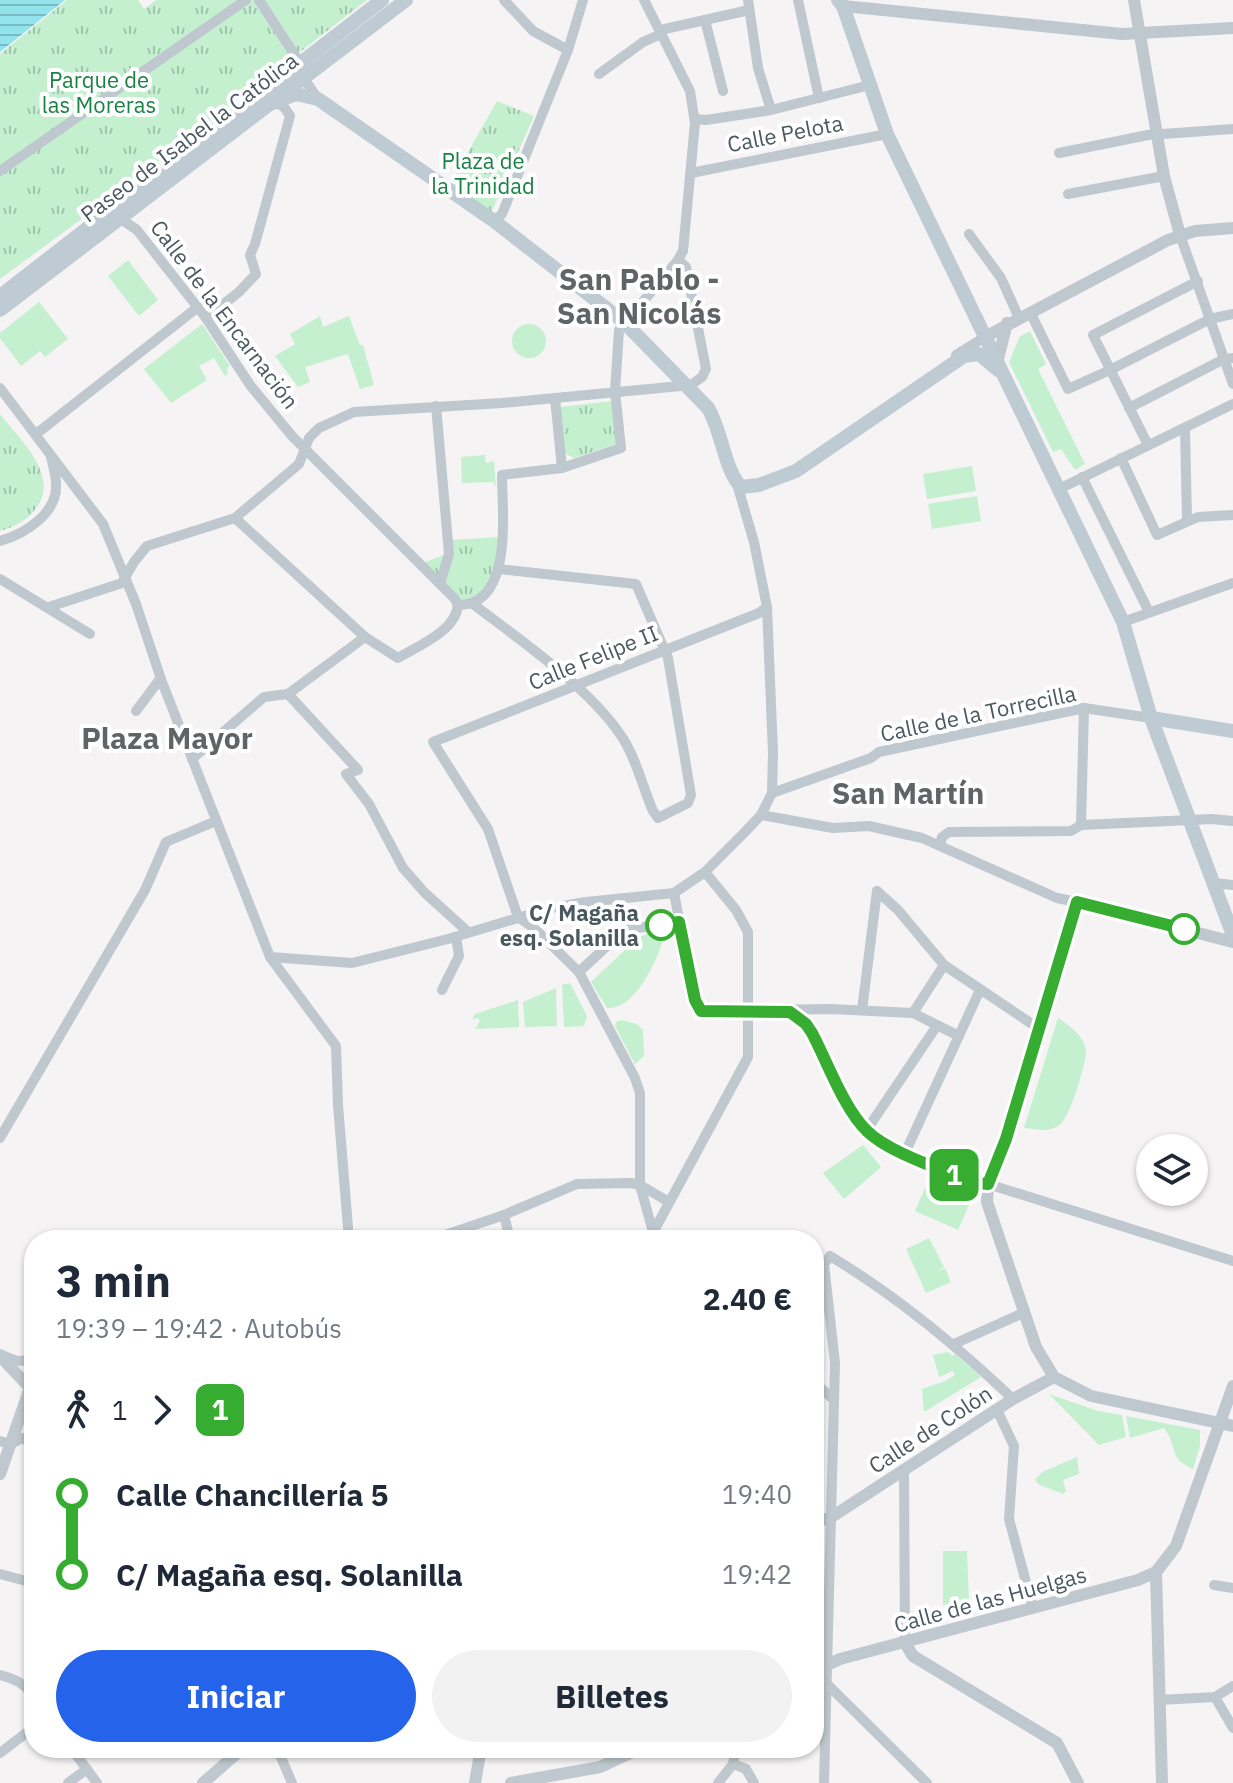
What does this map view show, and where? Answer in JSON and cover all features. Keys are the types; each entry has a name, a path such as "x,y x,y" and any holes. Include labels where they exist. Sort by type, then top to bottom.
{"main road":[{"name":"Paseo de Isabel la Católica","path":"0,310 113,215 301,70 382,0"},
{"name":"Paseo de Isabel la Católica","path":"0,296 270,104 301,70 406,0"},
{"path":"841,2 887,134 1123,622 1151,718 1233,935"},
{"path":"270,104 296,94 318,99 494,221 624,322 687,385 713,416 741,490 781,479 964,356 974,353 999,368"},
{"path":"1151,718 1233,731"}],"street":[{"path":"0,171 246,0"},
{"path":"259,0 318,99"},
{"path":"504,0 533,31 568,50"},
{"path":"494,221 502,214 568,50 583,0"},
{"path":"235,518 365,637 398,658 442,631 457,612 458,605 473,604 490,588 503,552 502,475 562,468 621,448 615,391 618,335 624,322 683,251 695,119 690,91 644,0"},
{"path":"798,0 819,98"},
{"path":"1134,0 1164,176 1180,235 1210,319 1229,358 1233,384"},
{"path":"841,2 1122,34 1233,28"},
{"path":"599,74 665,29 705,20 748,5 758,68 771,110"},
{"path":"705,20 723,91"},
{"path":"206,318 256,274 250,255 301,70"},
{"path":"695,119 771,110 870,85"},
{"path":"270,104 284,107 290,116"},
{"path":"1059,153 1157,135 1233,129"},
{"name":"Calle Pelota","path":"691,173 887,134"},
{"path":"1068,194 1164,176"},
{"name":"Calle de la Encarnación","path":"113,215 134,226 198,307 250,385 305,448 458,605"},
{"path":"810,459 985,337 1019,318 1180,235 1233,228"},
{"path":"969,234 1001,278 1019,318 1068,389 1210,319 1233,314"},
{"path":"49,607 125,579 147,546 235,518 299,464 309,438 319,428 354,412 555,398 687,385 697,381 706,369 686,267 678,260"},
{"path":"1148,445 1093,335 1198,281"},
{"path":"36,434 198,307"},
{"path":"999,368 1019,318"},
{"path":"964,356 985,337"},
{"path":"1129,408 1229,358"},
{"path":"0,388 103,524 160,679 270,957 336,1046 348,1230"},
{"path":"555,398 562,468"},
{"path":"1057,490 1233,404"},
{"path":"436,406 449,554 440,584"},
{"path":"1185,428 1187,520"},
{"path":"0,541 28,529 49,507 57,486 51,455"},
{"path":"1121,458 1157,535 1198,517 1233,515"},
{"path":"1082,477 1149,612"},
{"path":"270,957 352,963 456,937 551,908 674,893 705,872 761,815 772,793 767,607 741,490"},
{"path":"473,604 574,685 612,723 624,740 658,818 690,801 671,673 636,584 498,569"},
{"path":"0,579 90,634"},
{"path":"1123,622 1233,583"},
{"name":"Calle Felipe II","path":"518,917 488,829 433,742 759,613 767,607"},
{"path":"192,759 264,697 288,694 365,637"},
{"path":"136,711 160,679"},
{"path":"288,694 358,770 346,774 369,804 403,868 468,932"},
{"path":"1081,825 1084,708"},
{"name":"Calle de la Torrecilla","path":"772,793 871,758 879,752 1084,708 1151,718"},
{"path":"761,815 833,828 869,826 922,838 1057,898 1233,942"},
{"path":"0,1138 149,882 166,842 216,821"},
{"path":"940,845 942,837 949,832 1071,831 1081,825 1233,821"},
{"path":"656,1230 748,1057 748,932 736,910 705,872"},
{"path":"1213,883 1233,885"},
{"path":"862,1010 877,891 898,910 944,965 1038,1028"},
{"path":"674,893 698,1008 705,1013 830,1009 913,1013 959,1036"},
{"path":"1077,902 1006,1139 988,1184 987,1202 995,1232 1036,1347 1054,1377 1091,1396 1227,1424"},
{"path":"535,929 551,908"},
{"path":"518,917 535,929 579,972 635,1078 640,1093 640,1185 652,1230"},
{"path":"579,972 624,930 679,922"},
{"path":"444,985 459,956 456,937"},
{"path":"913,1013 944,965"},
{"path":"905,1153 980,990"},
{"path":"812,1033 815,1021 830,1009"},
{"path":"790,1012 812,1033 866,1131 882,1142 974,1183 988,1184 1233,1261"},
{"path":"866,1131 936,1027"},
{"path":"461,1230 577,1184 640,1185 669,1202"},
{"path":"648,1212 660,1218"},
{"path":"504,1215 508,1230"},
{"path":"824,1783 835,1363 824,1264 830,1256 954,1344 1013,1399"},
{"path":"954,1344 1023,1313"},
{"path":"0,1355 19,1362 24,1360"},
{"path":"0,1355 24,1377"},
{"name":"Calle de Colón","path":"824,1520 1013,1399 1054,1377"},
{"path":"1162,1783 1158,1570 1176,1546 1227,1424 1233,1386"},
{"path":"824,1391 833,1399"},
{"path":"0,1474 5,1443 24,1401"},
{"path":"997,1410 1014,1446 1009,1519 1033,1608"},
{"path":"904,1471 905,1643 913,1656 1057,1743 1078,1783"},
{"name":"Calle de las Huelgas","path":"824,1667 840,1659 1138,1580 1158,1570"},
{"path":"0,1574 24,1580"},
{"path":"1214,1585 1233,1588"},
{"path":"0,1675 24,1685"},
{"path":"827,1684 927,1783"},
{"path":"1159,1700 1215,1697 1233,1686"},
{"path":"1215,1697 1233,1728"},
{"path":"0,1753 24,1735"},
{"path":"79,1758 97,1783"},
{"path":"203,1783 232,1758"},
{"path":"281,1758 292,1783"},
{"path":"475,1783 479,1758"},
{"path":"511,1783 600,1767 619,1758"},
{"path":"718,1783 734,1758"},
{"path":"733,1764 746,1769 754,1783"},
{"path":"68,1783 87,1769"}],"green space":[{"name":"Parque de las Moreras","path":"67,0 138,0 144,9 156,0 367,0 140,176 0,279 0,54"},
{"name":"Plaza de la Trinidad","path":"497,101 534,116 491,213 450,184"},
{"path":"128,260 158,300 139,316 108,276"},
{"path":"39,302 68,339 45,357 40,351 21,366 0,338 0,333"},
{"path":"320,316 323,327 349,316 360,345 363,345 374,385 360,389 348,354 305,367 310,382 298,387 275,356 295,344 290,334"},
{"path":"202,324 230,366 227,368 228,374 225,376 214,358 199,366 207,380 171,403 144,369"},
{"path":"529,324 541,329 546,341 541,353 529,358 517,353 512,341 517,329"},
{"path":"1030,331 1046,364 1038,369 1085,464 1075,470 1061,449 1053,452 1009,362 1020,336"},
{"path":"612,401 616,444 574,458 564,453 560,407"},
{"path":"0,414 34,458 44,482 43,495 33,512 21,522 0,531"},
{"path":"485,455 486,463 494,461 496,488 494,482 462,483 461,457"},
{"path":"972,466 976,491 927,499 923,474"},
{"path":"977,496 981,521 932,529 928,504"},
{"path":"500,537 499,560 487,588 463,603 423,563 451,552 450,540"},
{"path":"665,933 645,980 627,1000 607,1008 591,982 639,937"},
{"path":"570,983 587,1016 584,1026 564,1027 562,985"},
{"path":"556,988 557,1026 525,1027 523,1002"},
{"path":"518,1000 519,1027 475,1029 480,1021 478,1018 472,1019 475,1014"},
{"path":"1058,1018 1075,1031 1085,1045 1081,1077 1060,1125 1047,1130 1024,1128"},
{"path":"621,1020 637,1024 643,1030 644,1056 635,1064 615,1026"},
{"path":"863,1145 881,1167 844,1199 823,1173"},
{"path":"928,1181 971,1200 958,1230 915,1211"},
{"path":"929,1238 944,1267 937,1271 945,1268 951,1282 926,1293 906,1249"},
{"path":"948,1352 952,1356 955,1354 981,1377 924,1412 922,1389 955,1375 953,1371 939,1377 933,1355"},
{"path":"1049,1394 1098,1411 1122,1415 1126,1437 1099,1445"},
{"path":"1126,1416 1200,1430 1200,1446 1193,1469 1176,1456 1164,1428 1130,1438"},
{"path":"1077,1457 1079,1474 1063,1480 1066,1491 1063,1494 1038,1484 1035,1479 1042,1472"},
{"path":"943,1551 967,1551 969,1600 943,1605"}],"water":[{"path":"0,0 65,0 0,52"}],"bus line":[{"name":"1","path":"661,925 679,922 695,1000 701,1011 790,1012 812,1033 866,1131 882,1142 974,1183 988,1184 1006,1139 1077,902 1184,929"}],"place":[{"name":"C/ Magaña esq. Solanilla","path":"661,925"}],"district":[{"name":"San Pablo - San Nicolás","path":"639,295"},
{"name":"Plaza Mayor","path":"167,737"},
{"name":"San Martín","path":"908,792"}]}
